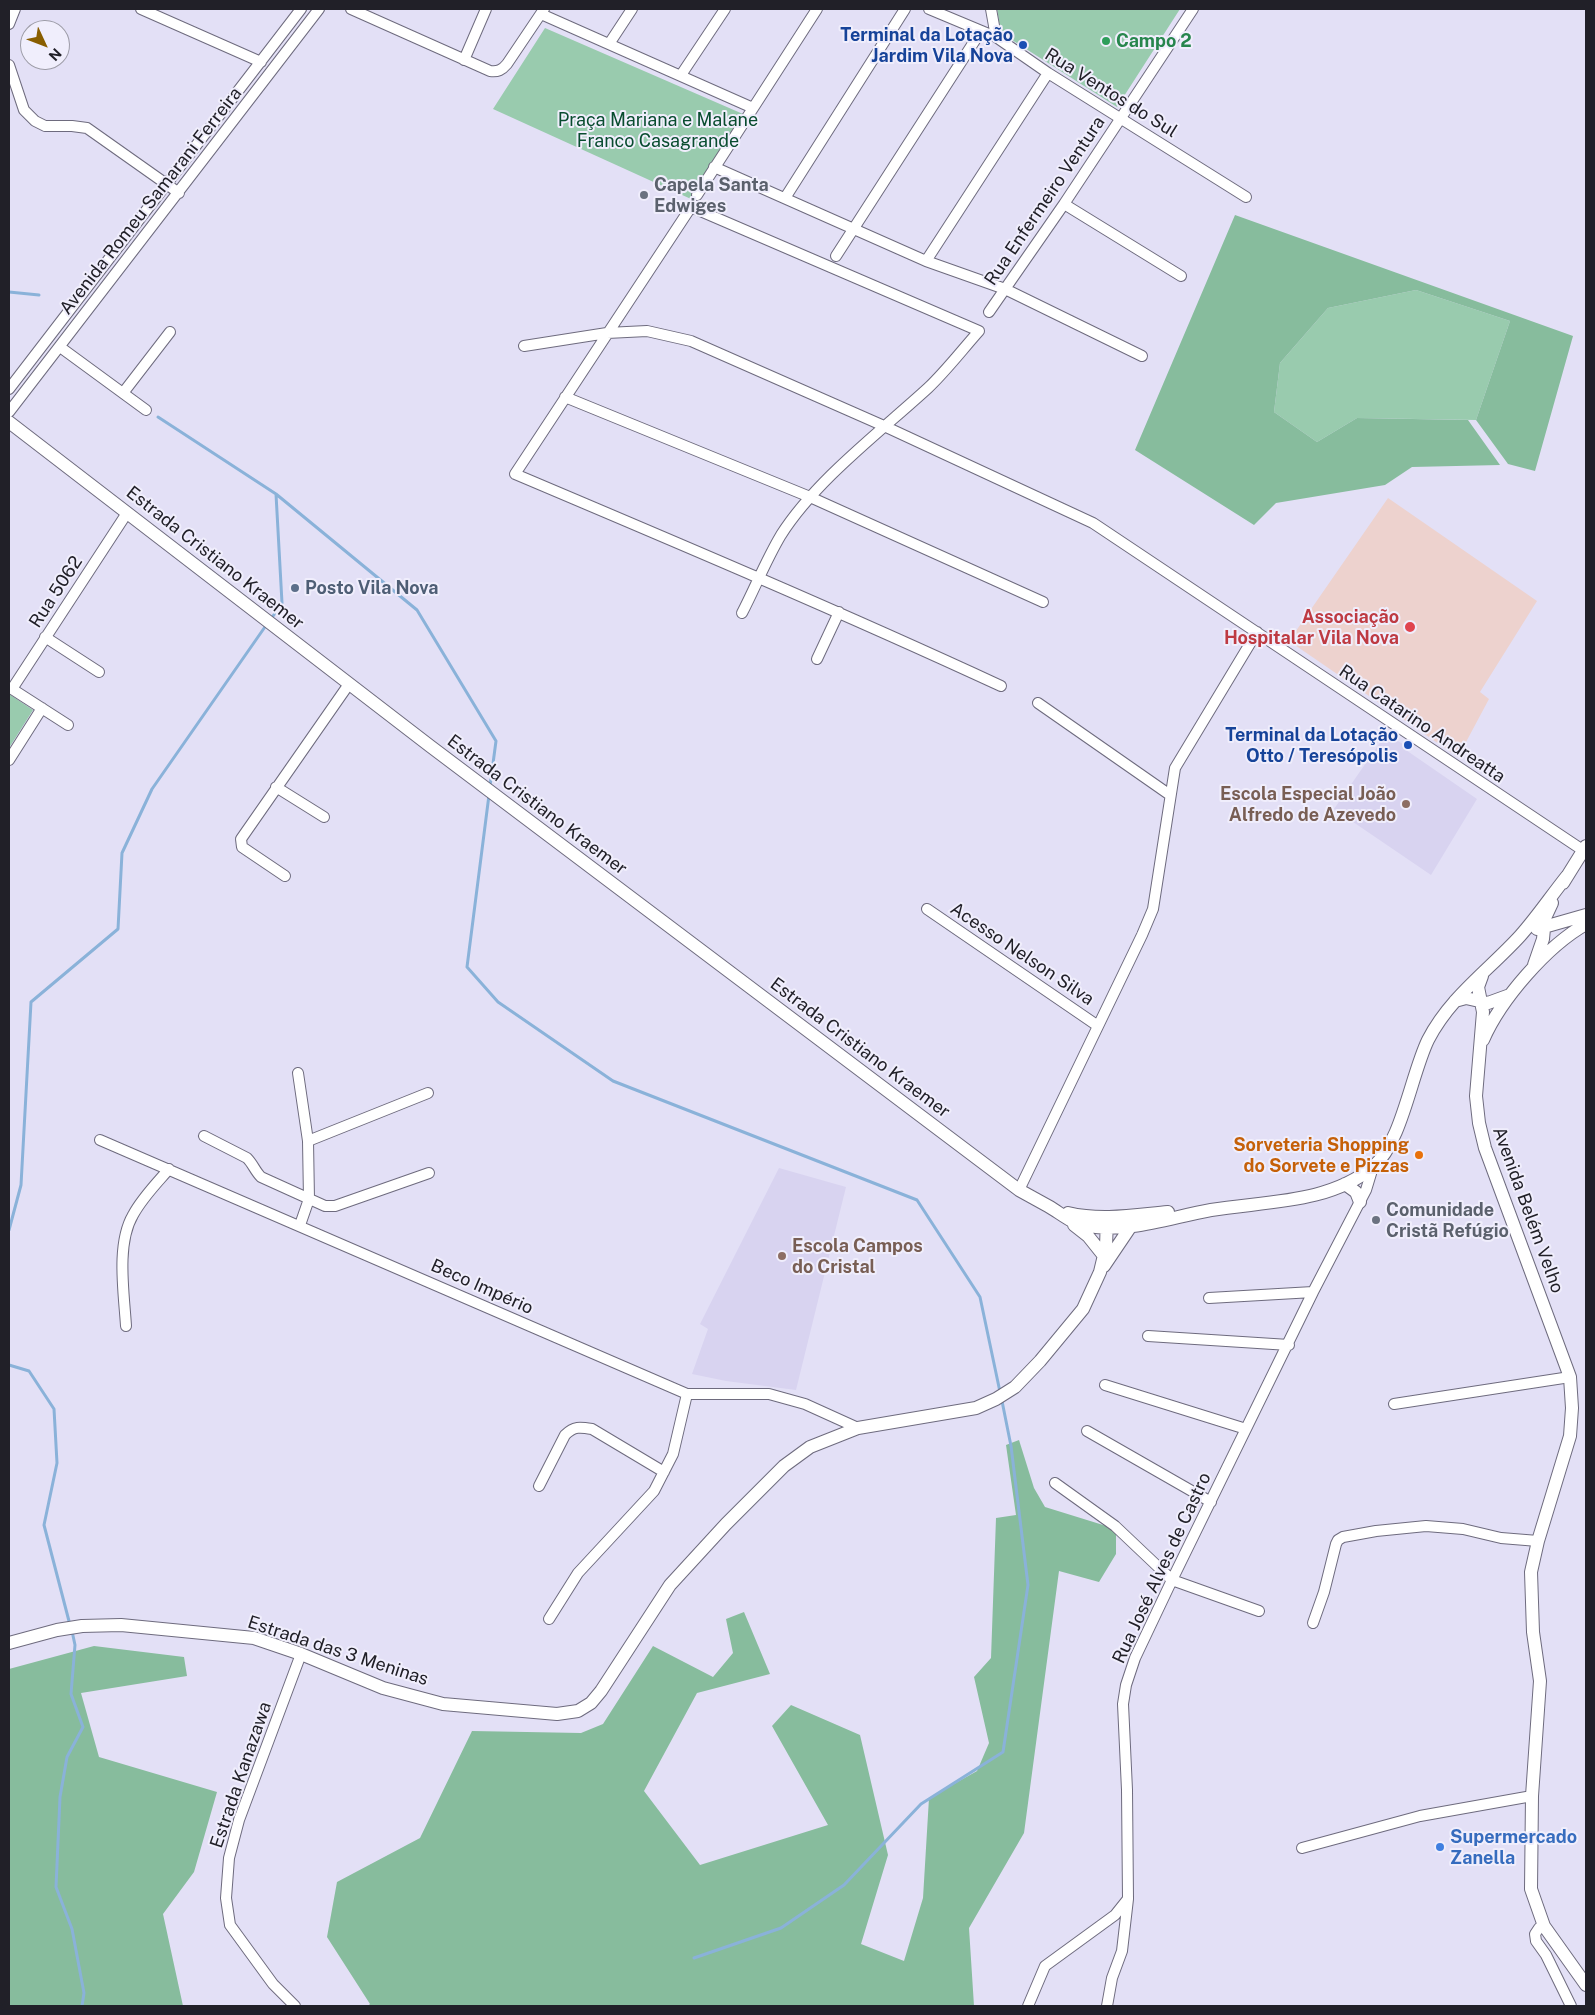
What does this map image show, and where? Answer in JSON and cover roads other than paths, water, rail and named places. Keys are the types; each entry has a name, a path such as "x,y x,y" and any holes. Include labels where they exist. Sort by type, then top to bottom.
{"main road":[{"name":"Estrada Cristiano Kraemer","path":"9,422 498,798 1018,1190 1068,1220 1086,1226 1183,1210 1212,1210"},
{"path":"1531,971 1540,948 1549,907 1585,848"},
{"name":"Estrada Cristiano Kraemer","path":"1049,1207 1107,1223 1131,1226 1212,1210 1301,1198 1345,1184 1361,1175 1373,1166 1391,1144 1428,1040 1455,1000 1521,935 1567,876"},
{"path":"1521,935 1586,915"},
{"name":"Avenida Belém Velho","path":"1479,1050 1487,1032 1510,995 1531,971 1564,939 1586,924"},
{"name":"Avenida Belém Velho","path":"1485,972 1479,980 1478,987 1482,1022 1476,1096 1485,1148 1570,1377 1572,1408 1570,1436 1530,1572 1533,1632 1540,1681 1532,1796 1531,1889 1544,1926 1586,1985"},
{"path":"1455,1000 1466,998 1488,1002 1498,1001 1510,995"},
{"path":"1345,1184 1356,1192 1360,1202"},
{"path":"1068,1220 1088,1236 1104,1256"},
{"name":"Estrada das 3 Meninas","path":"9,1643 56,1630 82,1626 121,1625 254,1638 301,1654 383,1688 443,1704 557,1714 578,1711 591,1703 601,1691 670,1584 784,1466 810,1447 858,1428 976,1408 996,1399 1015,1387 1040,1361 1083,1309 1100,1272 1104,1256 1107,1223"},
{"path":"1100,1272 1131,1226"}],"street":[{"path":"9,24 14,9"},
{"path":"141,9 261,62"},
{"name":"Avenida Romeu Samarani Ferreira","path":"9,389 301,9"},
{"name":"Avenida Romeu Samarani Ferreira","path":"9,412 319,9"},
{"path":"351,9 490,71 500,71 508,64 542,11 609,44 753,108"},
{"path":"464,60 486,9"},
{"path":"609,44 632,9"},
{"path":"681,75 725,9"},
{"path":"697,195 817,9"},
{"path":"785,198 905,9"},
{"name":"Rua Ventos do Sul","path":"929,9 996,37 1048,73 1246,197"},
{"path":"991,9 996,37"},
{"name":"Rua Enfermeiro Ventura","path":"989,312 1064,204 1193,9"},
{"path":"836,256 981,31"},
{"path":"9,66 24,110 35,121 45,126 87,128 179,193"},
{"path":"926,261 1048,73"},
{"path":"714,167 926,261 1005,289 1142,356"},
{"path":"1064,204 1181,276"},
{"path":"742,613 760,578 781,536 810,497 929,386 979,331 690,207 515,474 760,578 839,612 1002,686"},
{"name":"Rua Catarino Andreatta","path":"524,346 607,333 647,331 691,342 884,426 1093,523 1258,632 1408,735 1585,848"},
{"path":"123,394 170,332"},
{"path":"60,346 146,410"},
{"path":"565,397 810,497 1043,602"},
{"name":"Rua 5062","path":"42,708 12,689 127,512"},
{"path":"817,659 839,612"},
{"path":"1018,1190 1153,909 1175,768 1258,632"},
{"path":"45,637 100,672"},
{"path":"285,876 242,847 240,842 276,787 349,684"},
{"path":"1038,703 1170,796"},
{"path":"9,760 42,708 68,725"},
{"path":"276,787 324,817"},
{"name":"Acesso Nelson Silva","path":"927,909 1098,1026"},
{"path":"298,1073 308,1141 309,1199 300,1225"},
{"path":"308,1141 428,1093"},
{"path":"204,1136 247,1158 261,1177 325,1206 335,1206 430,1173"},
{"name":"Beco Império","path":"100,1140 687,1394 769,1394 805,1404 858,1428"},
{"name":"Rua José Alves de Castro","path":"1107,2006 1112,1978 1122,1951 1128,1899 1127,1799 1123,1704 1126,1685 1135,1658 1172,1580 1366,1190 1373,1166"},
{"path":"126,1326 123,1264 125,1234 132,1215 168,1169"},
{"name":"Rua José Alves de Castro","path":"1360,1202 1361,1175"},
{"path":"1209,1298 1314,1292"},
{"path":"1148,1336 1288,1345"},
{"path":"1394,1404 1570,1377"},
{"path":"1105,1385 1246,1429"},
{"path":"549,1619 578,1572 654,1491 673,1454 687,1394"},
{"path":"539,1486 565,1435 571,1429 578,1426 592,1429 664,1472"},
{"path":"1087,1431 1211,1502"},
{"path":"1055,1483 1115,1526 1172,1580 1259,1611"},
{"path":"1313,1623 1324,1592 1336,1544 1343,1537 1376,1531 1426,1526 1463,1529 1501,1538 1538,1541"},
{"name":"Estrada Kanazawa","path":"295,2006 272,1984 230,1925 226,1898 229,1858 239,1820 301,1654"},
{"path":"1302,1848 1420,1816 1532,1796"},
{"path":"1028,2006 1046,1966 1115,1915 1128,1899"},
{"path":"1544,1926 1539,1928 1535,1934 1536,1941 1546,1955 1571,2006"}],"waterway":[{"path":"9,292 39,295"},
{"path":"158,417 276,494 417,610 496,741 490,786"},
{"path":"271,619 282,603 276,494"},
{"path":"9,1230 21,1185 31,1002 118,929 122,853 152,789 267,624"},
{"path":"489,795 467,967 498,1002 613,1081 917,1200 980,1297 1000,1392"},
{"path":"9,1365 29,1371 54,1409 57,1463 44,1525 70,1625"},
{"path":"694,1958 781,1928 844,1885 921,1804 1003,1752 1028,1585 1011,1446 1002,1401"},
{"path":"72,1631 75,1645 71,1694 83,1727 67,1757 60,1797 56,1887 72,1929 84,1993 82,2006"}],"place":[{"name":"Campo 2","path":"1106,41"},
{"name":"Terminal da Lotação Jardim Vila Nova","path":"1023,45"},
{"name":"Capela Santa Edwiges","path":"644,195"},
{"name":"Posto Vila Nova","path":"295,588"},
{"name":"Associação Hospitalar Vila Nova","path":"1410,627"},
{"name":"Terminal da Lotação Otto / Teresópolis","path":"1408,745"},
{"name":"Escola Especial João Alfredo de Azevedo","path":"1406,804"},
{"name":"Sorveteria Shopping do Sorvete e Pizzas","path":"1419,1155"},
{"name":"Comunidade Cristã Refúgio","path":"1376,1220"},
{"name":"Escola Campos do Cristal","path":"782,1256"},
{"name":"Supermercado Zanella","path":"1440,1847"}],"park label":[{"name":"Praça Mariana e Malane Franco Casagrande","path":"658,130"}]}
